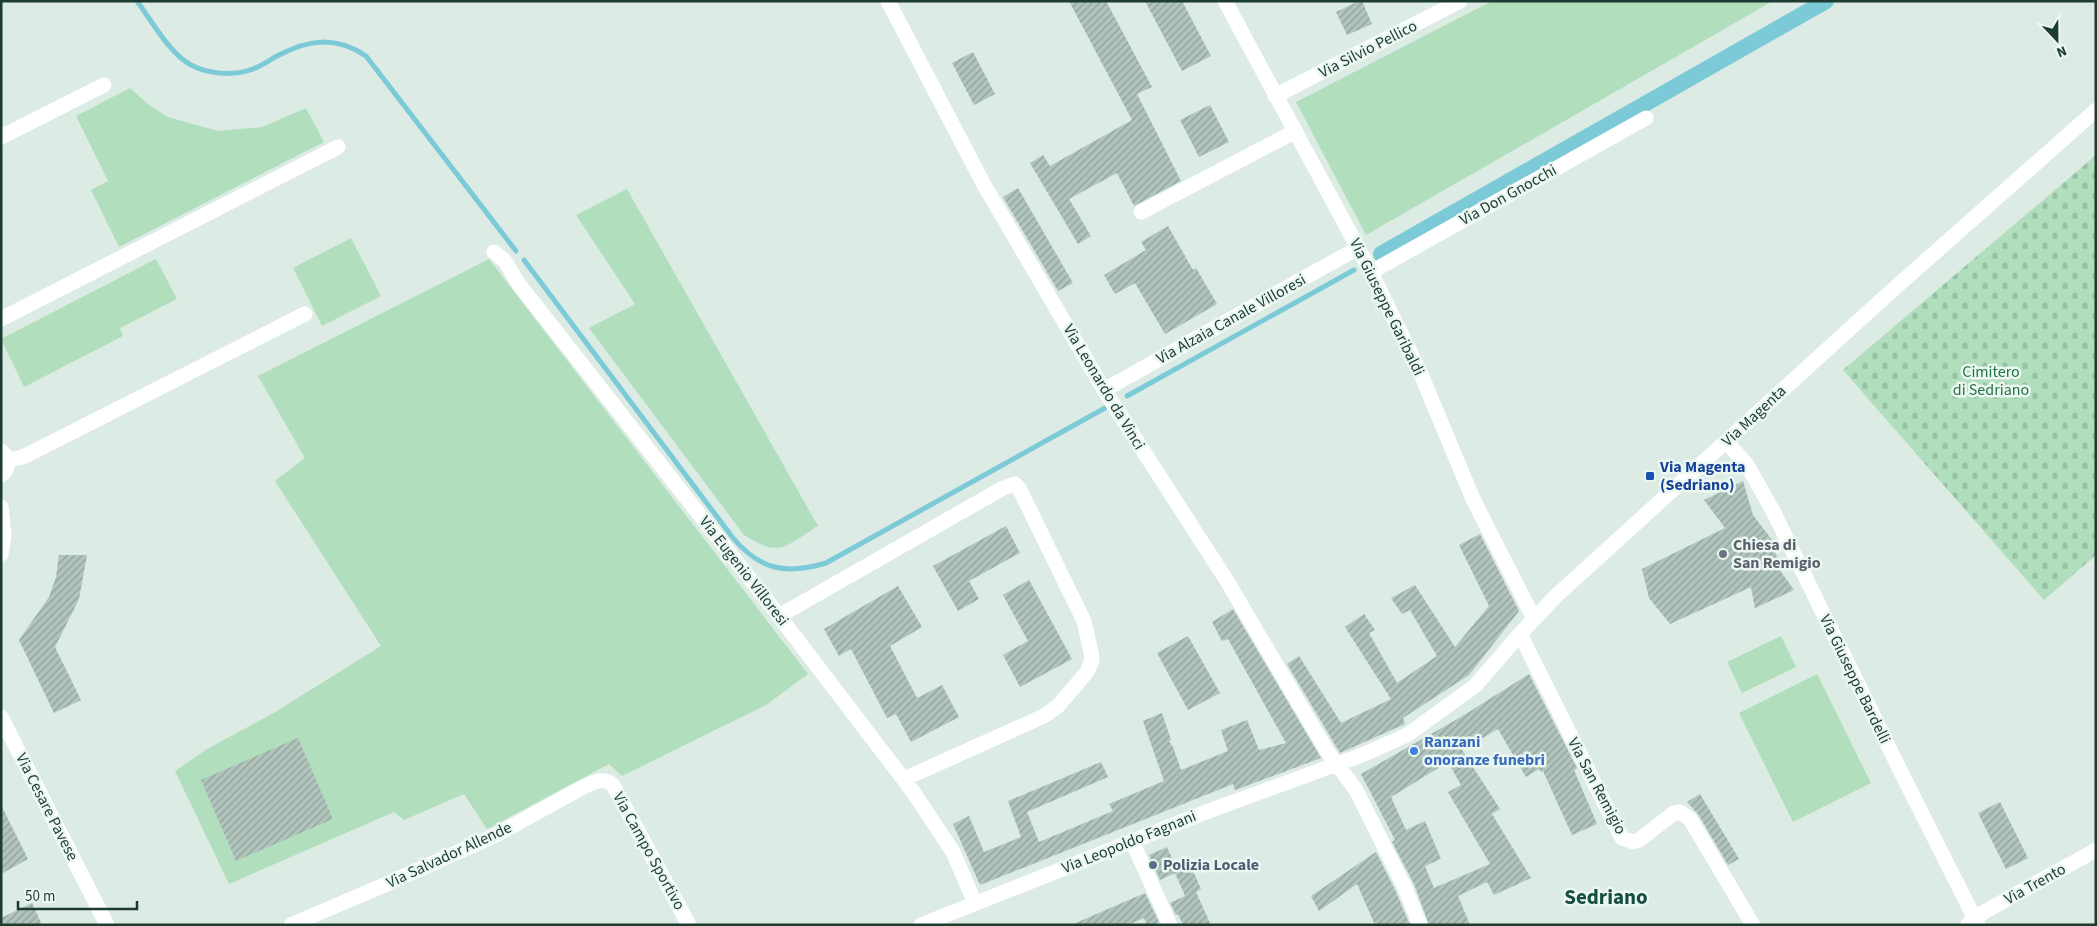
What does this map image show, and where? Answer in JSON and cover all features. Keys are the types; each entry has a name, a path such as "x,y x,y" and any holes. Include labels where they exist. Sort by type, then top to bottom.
{"street":[{"name":"Via Leonardo da Vinci","path":"888,1 983,183 1104,390 1227,581 1327,751 1338,763 1356,790 1405,888 1420,925"},
{"name":"Via Giuseppe Garibaldi","path":"1225,1 1371,272 1420,372 1474,499 1534,619"},
{"name":"Via Silvio Pellico","path":"1275,96 1460,1"},
{"path":"1,137 104,85"},
{"name":"Via Magenta","path":"1338,763 1362,755 1407,735 1475,686 1520,634 1569,584 1873,308 2096,110"},
{"name":"Via Don Gnocchi","path":"1371,272 1646,118"},
{"path":"1141,212 1294,132"},
{"path":"1,319 338,147"},
{"name":"Via Alzaia Canale Villoresi","path":"1104,390 1358,248"},
{"name":"Via Eugenio Villoresi","path":"494,252 505,261 518,283 904,779 953,852 975,903"},
{"path":"1,475 8,467 4,456 23,457 305,314"},
{"name":"Via Giuseppe Bardelli","path":"1727,442 1748,464 1773,511 1973,923"},
{"path":"779,616 1003,488 1015,484 1019,488 1084,621 1092,660 1082,679 1058,706 1044,716 904,779"},
{"path":"1,507 4,534 1,554"},
{"name":"Via San Remigio","path":"1520,634 1538,657 1622,838 1628,841 1638,840 1674,813 1685,814 1690,819 1753,925"},
{"name":"Via Cesare Pavese","path":"1,717 107,925"},
{"name":"Via Leopoldo Fagnani","path":"921,925 1132,841 1338,763"},
{"name":"Via Salvador Allende","path":"290,925 382,886 496,834 585,786 600,780 606,781"},
{"name":"Via Campo Sportivo","path":"606,781 612,785 689,925"},
{"path":"1132,841 1170,925"},
{"name":"Via Trento","path":"1973,923 1984,912 2096,850"}],"green space":[{"path":"1492,1 1773,1 1366,235 1296,102"},
{"path":"130,88 148,104 168,117 218,131 262,127 306,108 324,142 119,247 91,190 108,181 76,116"},
{"name":"Cimitero di Sedriano","path":"2096,155 2096,555 2044,600 1843,370"},
{"path":"627,189 818,526 789,544 775,548 756,542 744,535 589,328 635,304 576,215"},
{"path":"351,238 381,296 322,326 293,268"},
{"path":"156,259 177,299 120,328 123,336 24,387 1,339"},
{"path":"489,259 808,674 766,705 622,776 609,764 487,829 464,794 404,820 394,812 229,884 175,771 207,749 272,714 381,646 275,481 305,458 258,376"},
{"path":"1781,636 1796,667 1742,693 1727,662"},
{"path":"1817,674 1871,783 1793,822 1739,713"}],"building":[{"path":"1069,1 1106,1 1152,87 1137,94 1181,181 1134,206 1117,173 1069,199 1091,236 1078,244 1030,163 1043,155 1050,166 1132,120"},
{"path":"1145,1 1182,1 1211,56 1182,71"},
{"path":"1362,1 1372,24 1347,35 1336,12"},
{"path":"973,52 995,94 974,105 952,63"},
{"path":"1210,105 1229,142 1199,157 1180,120"},
{"path":"1018,188 1073,283 1058,291 1003,197"},
{"path":"1168,226 1193,270 1196,268 1217,304 1165,334 1135,283 1115,294 1104,275 1146,250 1141,242"},
{"name":"Chiesa di San Remigio","path":"1743,481 1753,515 1772,540 1781,572 1794,590 1755,608 1751,587 1670,624 1649,598 1642,569 1725,528 1704,500"},
{"path":"1006,526 1020,553 969,581 979,599 958,611 933,566"},
{"path":"1480,534 1519,611 1469,675 1403,718 1405,724 1340,753 1287,664 1299,656 1341,723 1391,699 1345,627 1364,614 1375,630 1369,633 1397,683 1437,656 1410,610 1402,614 1391,598 1415,585 1455,647 1489,606 1459,545"},
{"path":"59,555 87,555 79,599 55,647 81,700 54,713 19,640 49,597 56,577"},
{"path":"1029,580 1072,659 1020,687 1003,655 1028,641 1003,595"},
{"path":"898,586 922,627 890,646 917,698 942,685 959,717 911,742 896,714 887,718 851,649 839,656 824,629"},
{"path":"1233,609 1321,758 1235,790 1233,784 980,885 953,824 969,816 984,852 1021,837 1008,801 1101,762 1108,777 1027,812 1039,842 1113,811 1109,804 1164,781 1143,721 1162,713 1171,740 1169,741 1181,770 1228,751 1221,730 1247,720 1259,750 1286,743 1228,639 1222,641 1212,622"},
{"path":"1188,636 1220,693 1188,710 1157,653"},
{"path":"1529,674 1577,768 1574,770 1597,824 1572,835 1543,771 1541,772 1539,769 1526,777 1498,729 1462,750 1500,809 1492,814 1531,878 1494,895 1487,882 1458,896 1470,925 1429,925 1414,884 1392,842 1395,840 1361,774 1461,717","holes":["1448,762 1461,785 1448,792 1490,864 1434,888 1425,866 1441,859 1425,821 1406,830 1391,797"]},
{"path":"298,738 333,819 236,861 201,780"},
{"path":"1700,794 1739,859 1728,865 1698,814 1687,802"},
{"path":"2000,802 2028,858 2006,869 1978,813"},
{"path":"1,805 28,859 1,874"},
{"path":"1167,847 1174,863 1187,857 1201,889 1196,892 1211,925 1183,925 1178,914 1176,915 1170,903 1185,896 1175,873 1160,880 1149,855"},
{"path":"1376,852 1410,925 1375,925 1357,884 1319,911 1311,896"},
{"path":"1145,893 1159,922 1153,925 1147,925 1144,918 1128,925 1071,925"},
{"path":"32,903 42,925 1,925 1,918"}],"waterway":[{"path":"137,1 168,45 183,60 198,68 212,72 228,73 250,70 289,50 311,43 322,42 344,45 366,56 516,251"},
{"path":"1381,254 1826,1"},
{"path":"524,260 733,538 753,557 775,567 798,569 826,563 1105,408"},
{"path":"1127,396 1354,270"}],"place":[{"name":"Via Magenta (Sedriano)","path":"1650,476"},
{"name":"Chiesa di San Remigio","path":"1723,554"},
{"name":"Ranzani onoranze funebri","path":"1414,751"},
{"name":"Polizia Locale","path":"1153,865"}],"district":[{"name":"Sedriano","path":"1606,897"}]}
